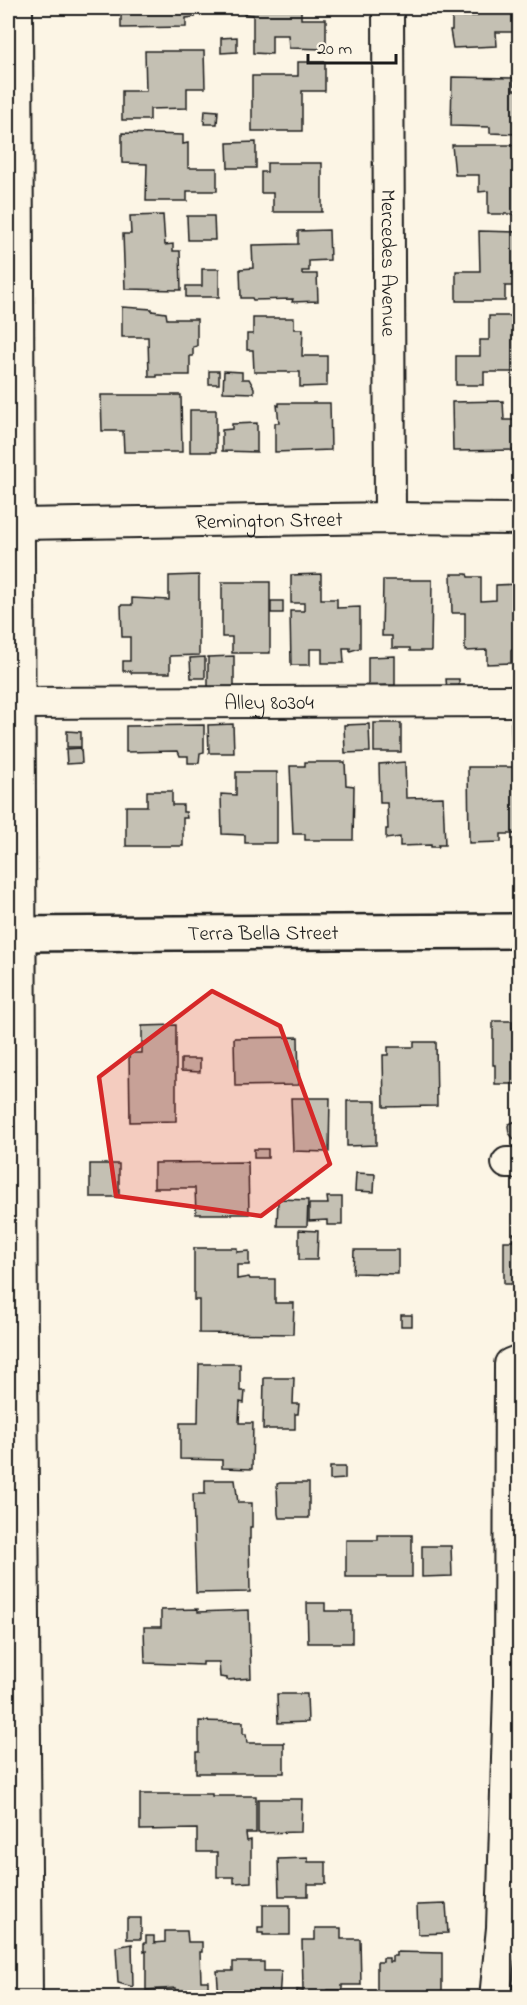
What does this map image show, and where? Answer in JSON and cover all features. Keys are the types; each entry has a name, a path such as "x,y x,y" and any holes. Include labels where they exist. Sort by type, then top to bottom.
{"main road":[{"name":"Terra Bella Street","path":"15,934 519,932"}],"street":[{"path":"17,8 20,524 14,702 15,1366 27,1998"},
{"name":"Mercedes Avenue","path":"388,8 390,518"},
{"name":"Remington Street","path":"20,524 390,518 519,519"},
{"name":"Alley 80304","path":"14,702 519,701"},
{"path":"495,1998 502,1928 514,1691 510,1364 519,1360"}],"highlighted area":[{"path":"212,991 280,1026 330,1164 261,1216 116,1196 99,1077"}],"building":[{"path":"121,8 202,8 202,14 186,18 186,27 121,28"},
{"path":"244,8 301,8 301,19 326,19 326,49 289,48 288,35 272,35 272,54 253,53 253,15 244,14"},
{"path":"477,8 520,8 520,32 496,32 497,46 453,48 450,30 452,30 452,17 477,16"},
{"path":"237,37 237,52 221,53 221,38"},
{"path":"145,51 204,51 205,88 187,88 187,108 150,109 150,120 122,120 122,91 146,91"},
{"path":"298,62 325,62 325,91 302,91 302,131 252,131 252,76 298,76"},
{"path":"452,77 514,78 513,90 519,90 518,134 490,133 490,127 451,126"},
{"path":"205,110 218,111 217,124 204,124"},
{"path":"122,133 183,135 183,144 188,143 188,168 217,168 217,191 187,191 187,201 146,201 147,164 122,163"},
{"path":"256,142 256,168 228,168 227,143"},
{"path":"452,145 520,145 520,214 488,214 488,191 479,192 479,175 455,175"},
{"path":"267,163 322,163 322,212 273,212 273,193 261,193 261,172 267,172"},
{"path":"163,215 165,245 173,244 173,251 180,251 181,290 125,289 123,234 131,234 130,216"},
{"path":"187,216 214,216 215,240 188,240"},
{"path":"329,230 330,260 309,261 309,271 302,271 302,274 317,274 318,301 292,302 293,299 241,298 240,269 253,268 252,245 298,244 298,231"},
{"path":"479,231 520,232 520,286 505,286 505,301 456,301 456,271 480,271"},
{"path":"202,269 219,269 219,297 186,297 186,286 202,286"},
{"path":"122,307 152,309 152,311 166,313 167,319 197,319 197,346 193,347 193,356 190,356 190,375 149,377 148,337 122,337"},
{"path":"489,316 520,316 520,372 484,372 484,385 456,385 456,356 480,356 480,340 489,340"},
{"path":"253,318 294,318 294,329 303,329 302,356 327,356 327,386 300,387 300,372 254,372 253,350 247,350 247,334 253,334"},
{"path":"209,371 219,371 219,384 209,384"},
{"path":"224,371 242,372 242,379 249,379 254,393 223,392"},
{"path":"101,395 181,395 182,452 124,452 123,431 102,431"},
{"path":"503,401 504,420 519,420 520,450 453,451 452,402"},
{"path":"279,403 330,403 331,450 275,452 275,423 279,423 277,405 279,406"},
{"path":"190,410 216,410 216,452 190,452"},
{"path":"257,423 257,452 222,451 222,430 232,429 232,424"},
{"path":"321,574 321,599 337,599 337,608 360,607 360,648 350,651 350,648 343,648 344,663 322,663 322,649 310,649 310,665 291,665 290,611 304,611 304,603 291,603 291,575"},
{"path":"451,574 481,577 481,601 496,600 496,585 520,584 520,650 511,650 511,663 487,664 487,650 465,651 465,613 452,613"},
{"path":"199,575 199,655 170,656 170,673 123,671 123,661 130,661 130,637 122,637 121,605 132,605 132,598 169,600 169,576"},
{"path":"383,580 432,580 431,651 392,648 392,636 382,636"},
{"path":"222,582 270,582 270,653 232,653 232,637 222,637"},
{"path":"271,601 283,601 283,613 271,613"},
{"path":"234,656 234,687 208,687 208,657"},
{"path":"395,656 395,685 368,686 368,657"},
{"path":"205,657 205,678 191,678 190,658"},
{"path":"446,679 459,679 459,690 447,690"},
{"path":"374,723 401,723 401,752 374,752"},
{"path":"511,723 520,723 520,751 512,752"},
{"path":"233,724 234,753 209,753 208,725"},
{"path":"369,724 370,752 345,753 344,725"},
{"path":"204,725 204,752 200,753 199,763 188,763 188,756 180,756 178,751 126,752 126,726"},
{"path":"67,731 81,732 81,747 67,747"},
{"path":"81,748 82,763 67,764 66,749"},
{"path":"305,762 345,762 346,785 354,786 353,840 305,840 305,834 293,834 290,766 305,766"},
{"path":"405,762 406,798 443,797 445,845 438,845 439,847 400,846 400,837 386,839 387,803 380,803 379,764"},
{"path":"468,767 520,767 520,834 501,834 501,842 469,843"},
{"path":"236,772 277,772 277,843 245,843 245,835 222,834 221,794 236,795"},
{"path":"147,791 172,791 172,805 183,805 183,812 186,812 187,818 183,818 183,846 126,846 126,806 147,806"},
{"path":"493,1021 512,1021 512,1028 520,1028 520,1084 495,1084"},
{"path":"176,1025 176,1121 130,1122 129,1053 142,1053 142,1026"},
{"path":"298,1037 299,1085 235,1086 234,1038"},
{"path":"414,1042 436,1042 437,1106 384,1107 383,1055 388,1055 388,1047 414,1047"},
{"path":"181,1059 200,1059 200,1072 181,1071"},
{"path":"291,1098 330,1098 329,1152 293,1151"},
{"path":"347,1101 376,1101 376,1145 347,1146"},
{"path":"520,1119 520,1147 509,1133 508,1126"},
{"path":"254,1149 268,1149 268,1158 254,1158"},
{"path":"248,1162 249,1214 196,1214 195,1188 154,1188 154,1163"},
{"path":"90,1164 119,1164 119,1197 90,1197"},
{"path":"356,1173 375,1174 374,1192 355,1191"},
{"path":"327,1197 342,1197 342,1225 327,1225 327,1220 309,1221 309,1204 328,1204"},
{"path":"278,1199 308,1200 307,1226 277,1226"},
{"path":"518,1223 520,1284 504,1284 504,1241 513,1241 513,1233 518,1234"},
{"path":"299,1230 318,1231 317,1260 299,1260"},
{"path":"194,1248 237,1248 237,1252 249,1251 249,1265 237,1265 237,1279 249,1277 250,1279 275,1279 275,1303 294,1303 293,1334 199,1333 199,1300 194,1300"},
{"path":"354,1250 398,1250 398,1274 353,1273"},
{"path":"401,1315 412,1315 412,1326 401,1326"},
{"path":"199,1364 240,1364 240,1391 245,1391 244,1403 240,1402 239,1423 253,1423 252,1469 222,1468 222,1460 180,1459 180,1423 198,1423"},
{"path":"264,1378 294,1378 293,1404 299,1404 298,1414 295,1414 295,1429 263,1429"},
{"path":"330,1467 345,1467 345,1479 330,1480"},
{"path":"205,1480 235,1480 238,1503 252,1503 252,1527 250,1527 249,1539 250,1592 196,1593 193,1494 205,1494"},
{"path":"309,1483 309,1518 279,1518 277,1484"},
{"path":"378,1535 412,1535 412,1577 346,1577 346,1540 378,1540"},
{"path":"422,1546 451,1546 452,1576 422,1577"},
{"path":"307,1603 325,1603 325,1611 352,1611 352,1643 308,1643"},
{"path":"198,1609 198,1612 249,1610 251,1678 227,1680 227,1678 220,1677 219,1662 203,1662 203,1665 145,1663 144,1627 161,1627 161,1610"},
{"path":"277,1694 307,1694 308,1722 278,1723"},
{"path":"199,1721 243,1722 243,1734 246,1734 247,1743 284,1743 284,1773 196,1773"},
{"path":"140,1794 256,1796 256,1833 246,1833 247,1841 251,1840 251,1882 234,1883 234,1877 217,1877 217,1852 197,1852 197,1829 140,1830"},
{"path":"258,1799 302,1799 301,1832 258,1833"},
{"path":"308,1858 308,1862 326,1862 326,1884 308,1884 308,1896 279,1896 278,1859"},
{"path":"446,1904 448,1933 418,1934 417,1905"},
{"path":"263,1905 290,1905 290,1935 258,1933 258,1927 263,1927"},
{"path":"127,1918 141,1918 141,1939 127,1939"},
{"path":"315,1928 341,1928 341,1939 360,1939 361,1985 342,1985 342,1990 328,1990 328,1998 297,1998 297,1990 303,1991 302,1940 315,1940"},
{"path":"165,1931 187,1931 188,1942 202,1942 201,1981 208,1981 208,1998 176,1998 176,1988 146,1990 144,1943 146,1943 146,1936 154,1936 154,1943 165,1942"},
{"path":"132,1944 133,1987 118,1983 116,1947"},
{"path":"396,1952 442,1953 442,1998 377,1998 377,1962 383,1962 383,1958 389,1958 389,1962 392,1962 392,1956 396,1956"},
{"path":"233,1962 264,1962 264,1971 281,1971 279,1998 219,1998 217,1971 233,1971"}]}
